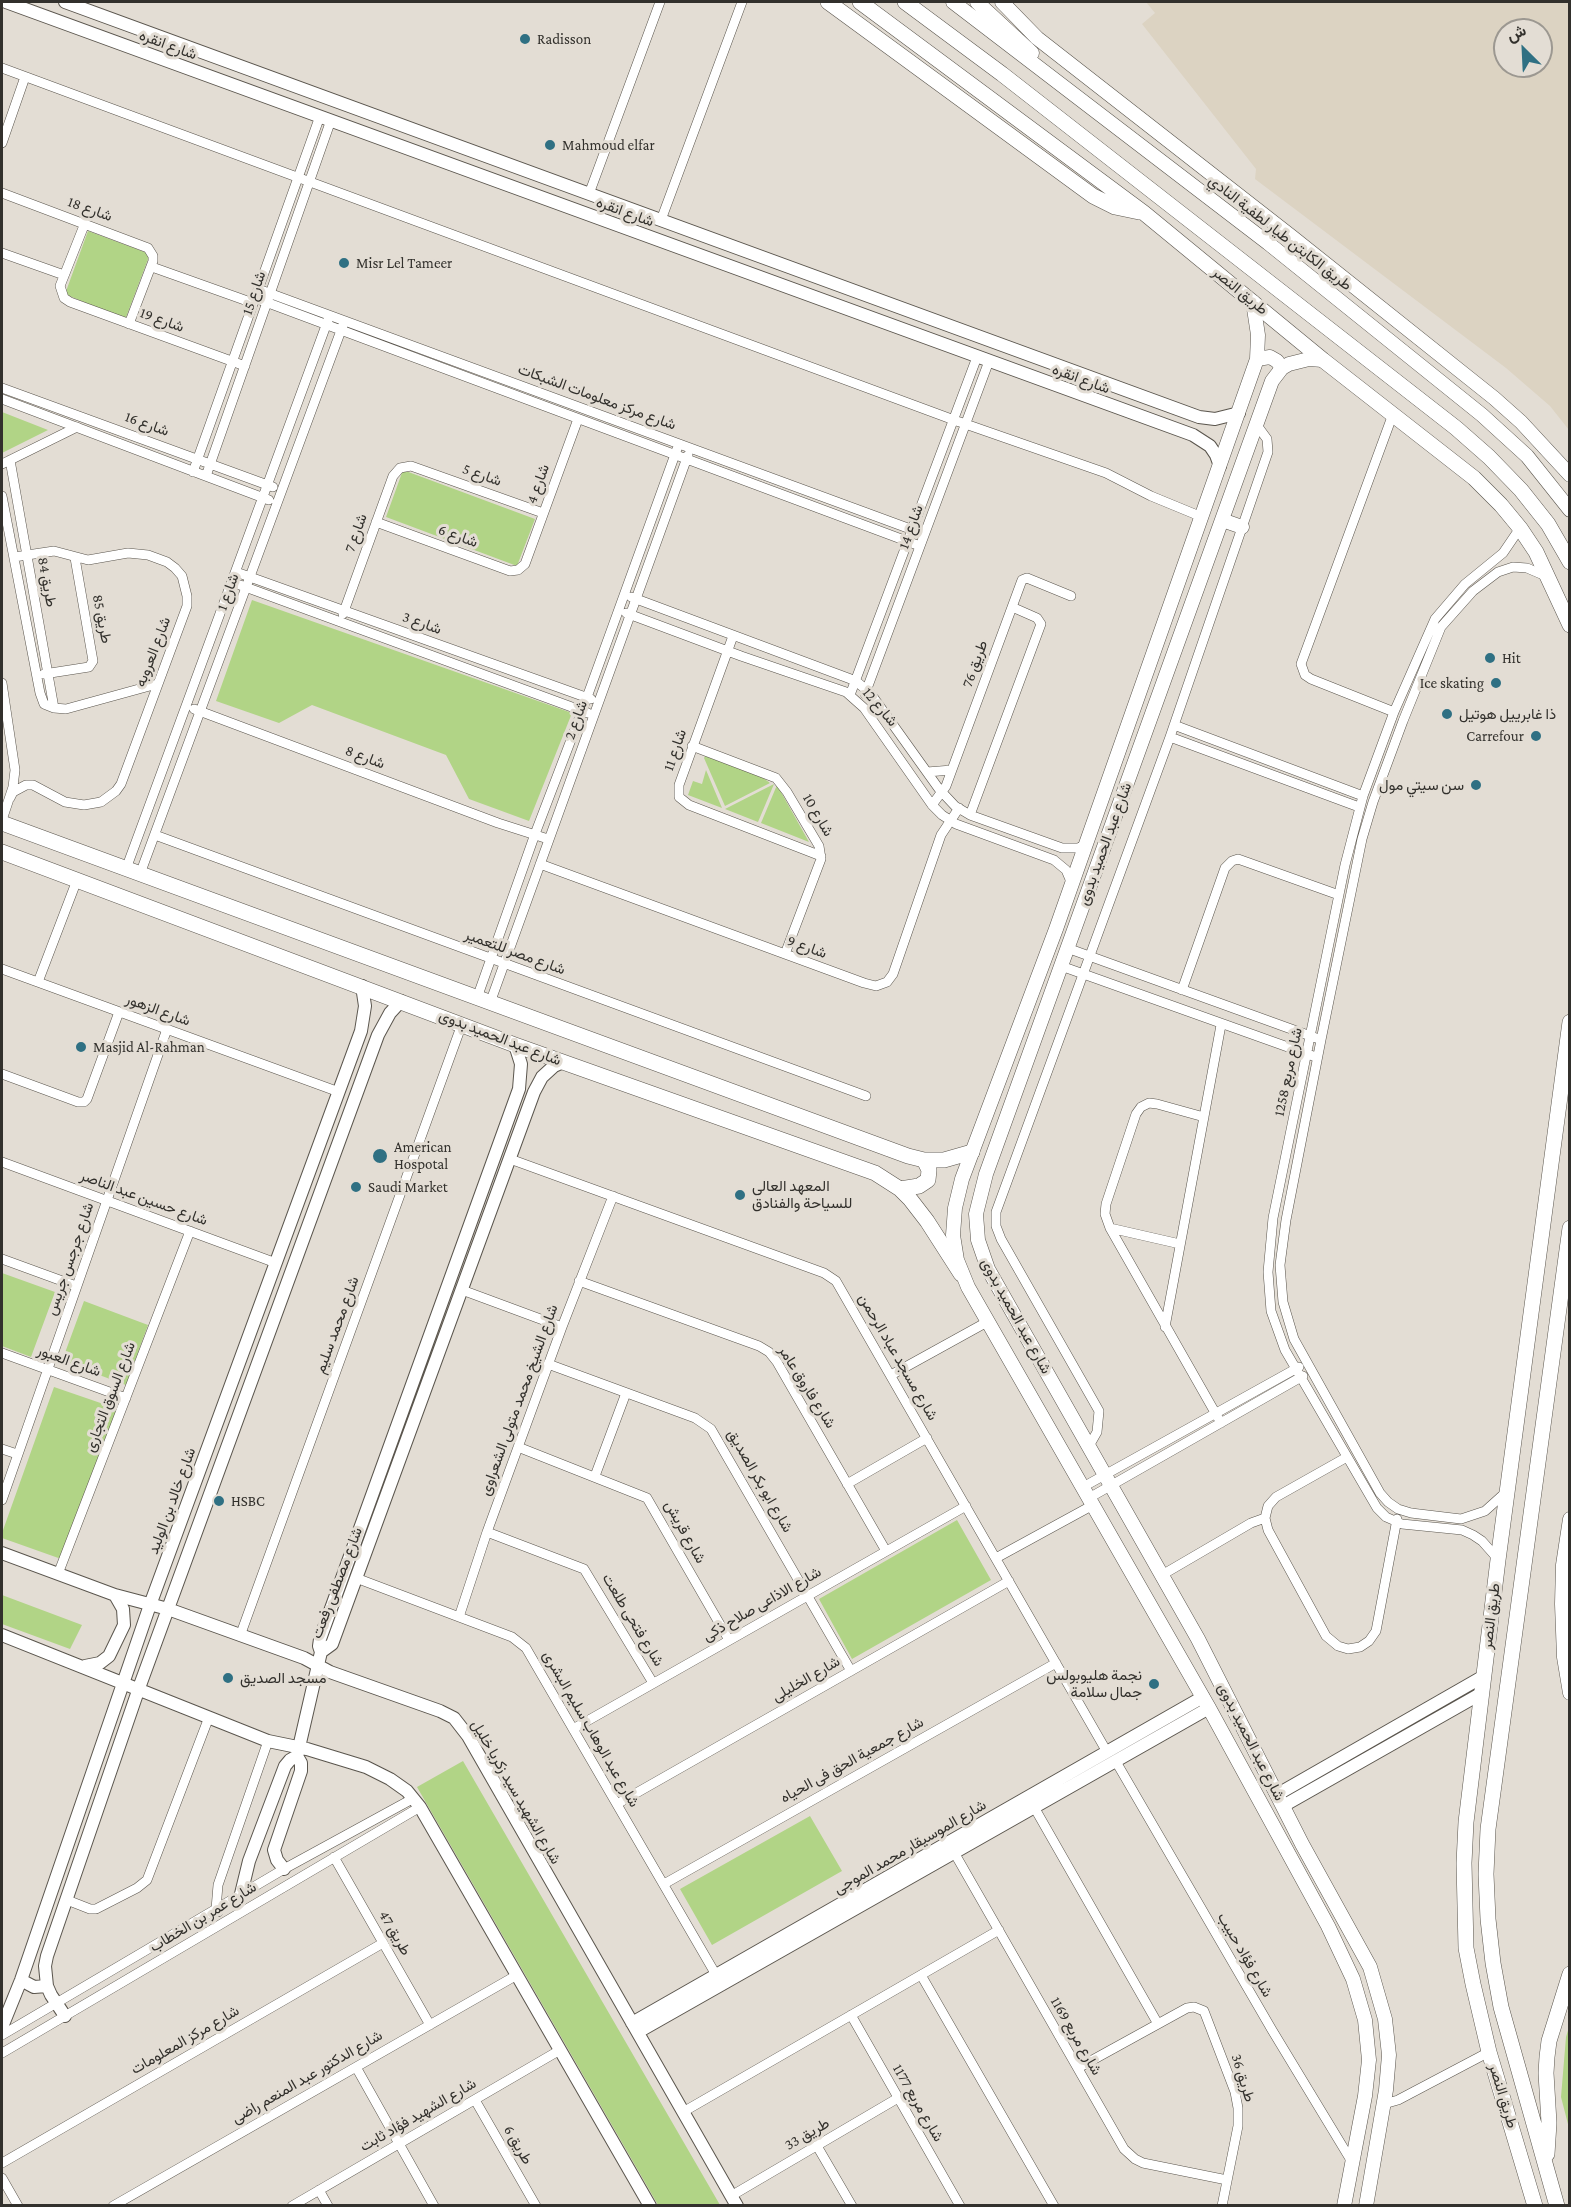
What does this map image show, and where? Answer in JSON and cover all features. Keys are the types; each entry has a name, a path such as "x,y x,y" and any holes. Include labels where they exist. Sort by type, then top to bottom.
{"main road":[{"path":"828,2 1093,195 1115,207 1144,213"},
{"name":"طريق النصر","path":"860,2 1144,213 1323,360 1474,478 1520,528 1548,577 1569,625"},
{"name":"طريق النصر","path":"905,2 1011,81 1456,428 1521,490 1548,525 1569,562"},
{"name":"طريق الكابتن طيار لطفية النادي","path":"953,2 1268,243 1482,415 1527,456 1569,510"},
{"path":"977,2 1038,59 1048,75"},
{"name":"طريق الكابتن طيار لطفية النادي","path":"1002,2 1037,38 1494,398 1533,435 1569,475"},
{"name":"شارع عبد الحميد بدوى","path":"961,1274 954,1247 953,1221 957,1193 1072,884 1257,359 1258,335 1252,302"},
{"path":"1257,359 1274,358 1282,368 1299,361 1323,360"},
{"name":"شارع عبد الحميد بدوى","path":"1282,368 1272,381 1256,424 986,1174 976,1214 980,1250 988,1269 1221,1682 1302,1844 1362,1950 1376,1984 1388,2037 1388,2073 1366,2205"},
{"path":"1222,520 1242,527"},
{"name":"شارع عبد الحميد بدوى","path":"2,822 908,1156 944,1161 972,1152"},
{"name":"شارع عبد الحميد بدوى","path":"2,852 515,1045 860,1167 890,1181 900,1189 927,1221 961,1274 1206,1703 1345,1960 1360,1999 1365,2020 1369,2060 1365,2096 1344,2205"},
{"name":"طريق النصر","path":"1535,2205 1489,2052 1466,1948 1463,1882 1466,1822 1498,1560 1569,1022"},
{"path":"900,1189 919,1186 928,1180 929,1170 924,1160"},
{"name":"طريق النصر","path":"1557,2205 1501,2007 1492,1963 1486,1874 1488,1829 1569,1227"},
{"path":"1569,1520 1563,1565 1562,1604 1564,1657 1569,1693"},
{"path":"1546,2163 1549,2132 1547,2057 1569,1974"}],"street":[{"name":"شارع انقره","path":"6,2 1201,439"},
{"name":"شارع انقره","path":"65,2 1207,419"},
{"path":"589,194 660,2"},
{"path":"661,220 742,2"},
{"path":"178,64 185,46"},
{"path":"2,68 954,420 1106,473 1151,496 1202,517"},
{"path":"2,143 25,77"},
{"name":"شارع 15","path":"193,471 298,177 325,118"},
{"name":"شارع 15","path":"206,476 310,182 325,118"},
{"name":"شارع 18","path":"2,194 145,245 153,256 152,267"},
{"path":"2,253 64,276 85,224"},
{"path":"129,324 152,267"},
{"name":"شارع مركز معلومات الشبكات","path":"152,267 254,301 267,303 920,546"},
{"name":"شارع 19","path":"64,276 60,289 62,296 70,302 245,366"},
{"name":"شارع مركز معلومات الشبكات","path":"258,289 924,534"},
{"name":"شارع 1","path":"133,872 186,707 330,315"},
{"name":"شارع 1","path":"133,872 155,835 344,320"},
{"name":"شارع 14","path":"850,695 954,420 983,359"},
{"name":"شارع 14","path":"861,704 965,424 983,359"},
{"name":"شارع 16","path":"2,388 281,490"},
{"name":"شارع 16","path":"2,399 276,503"},
{"path":"1220,466 1213,450 1201,439 1207,431 1207,419 1223,418 1239,412"},
{"path":"1393,414 1301,664 1303,672 1311,679 1394,712"},
{"path":"6,462 75,428 79,424 80,416"},
{"name":"شارع 4","path":"526,560 578,418"},
{"path":"1089,1446 1097,1432 1099,1411 1001,1239 995,1219 998,1205 1170,737 1268,452 1267,439 1256,424"},
{"name":"شارع 2","path":"483,1000 491,959 678,444"},
{"name":"شارع 2","path":"483,1000 504,964 690,448"},
{"name":"طريق 84","path":"6,462 20,514 54,708"},
{"name":"شارع 7","path":"340,622 394,473 403,466 411,466"},
{"name":"شارع 5","path":"411,466 543,513"},
{"name":"طريق 84","path":"2,496 4,519 14,557 36,675 44,704 54,708"},
{"path":"4,519 20,514"},
{"name":"شارع 6","path":"376,522 510,571 522,568 526,560"},
{"name":"شارع مربع 1258","path":"1396,1522 1386,1517 1377,1508 1300,1378 1275,1325 1269,1295 1269,1252 1273,1218 1359,807 1394,712 1435,619 1466,584 1503,553 1520,528"},
{"name":"شارع العروبه","path":"10,798 14,792 26,785 33,785 56,799 75,804 93,804 109,797 121,784 186,606 186,586 182,576 167,562 148,555 128,553 92,560 75,558 54,551 14,557"},
{"name":"طريق 85","path":"36,675 89,667 93,661 75,558"},
{"name":"شارع مربع 1258","path":"1398,1509 1380,1493 1311,1372 1289,1326 1281,1290 1280,1265 1287,1220 1356,868 1372,802 1403,721 1442,627 1473,591 1498,572 1513,567 1521,567 1548,577"},
{"name":"شارع 3","path":"236,572 599,702"},
{"name":"طريق 76","path":"932,805 942,793 952,770 1022,581 1025,578 1071,596"},
{"name":"شارع 3","path":"232,582 594,716"},
{"name":"شارع 12","path":"624,595 856,681 867,689 942,793 959,808 970,815 1062,848 1072,849 1086,844"},
{"path":"970,815 1041,624 1037,618 1012,607"},
{"name":"شارع 12","path":"619,610 850,695 861,704 932,805 949,820 1054,860 1066,870 1072,884"},
{"name":"شارع 11","path":"733,636 692,746 678,788 679,797 682,801 821,856"},
{"path":"2,683 6,740 15,770 10,798 2,822"},
{"path":"54,708 78,706 156,684"},
{"name":"شارع 8","path":"186,707 498,823 548,839"},
{"path":"1174,725 1363,796"},
{"path":"1170,737 1359,807"},
{"name":"شارع 10","path":"692,746 776,778 818,844 821,856 785,954"},
{"path":"927,772 952,770"},
{"name":"شارع 9","path":"540,864 868,985 880,985 887,982 895,970 937,845 949,820 959,808"},
{"name":"شارع مصر للتعمير","path":"155,835 866,1096"},
{"path":"1182,990 1225,868 1232,861 1239,859 1339,895"},
{"path":"1345,866 1356,868"},
{"path":"38,982 76,880"},
{"path":"1067,948 1321,1040"},
{"path":"1061,966 1317,1058"},
{"name":"شارع الزهور","path":"2,969 339,1092"},
{"name":"شارع خالد بن الوليد","path":"2,2026 21,1980 122,1682 339,1092 365,1014 362,986"},
{"path":"65,2016 47,1986 45,1976 47,1956 168,1609 385,1020 401,1001"},
{"path":"2,1074 78,1102 84,1102 119,1012"},
{"path":"365,1014 385,1020"},
{"name":"شارع محمد سليم","path":"240,1635 462,1024"},
{"path":"1165,1327 1221,1025"},
{"name":"شارع جرجس جريس","path":"2,1500 167,1029"},
{"name":"شارع مصطفى رفعت","path":"321,1652 320,1639 521,1080 521,1064 515,1045"},
{"name":"شارع مصطفى رفعت","path":"321,1652 332,1644 537,1084 548,1071 562,1062"},
{"path":"521,1080 528,1077 537,1084"},
{"path":"1204,1117 1157,1104 1149,1103 1141,1107 1136,1114 1104,1214 1165,1327 1221,1423"},
{"name":"شارع مسجد عباد الرحمن","path":"510,1158 828,1275 839,1286 1111,1756"},
{"name":"شارع حسين عبد الناصر","path":"2,1162 276,1263"},
{"name":"شارع الشيخ محمد متولى الشعراوى","path":"459,1617 548,1364 613,1196"},
{"path":"1273,1218 1287,1220"},
{"path":"1110,1228 1180,1244"},
{"name":"شارع السوق التجارى","path":"58,1574 190,1231"},
{"path":"2,1259 76,1286"},
{"name":"شارع فاروق عامر","path":"579,1281 770,1352 886,1551"},
{"path":"462,1290 562,1327"},
{"path":"891,1375 987,1322"},
{"name":"شارع العبور","path":"2,1353 126,1398"},
{"path":"996,1558 1088,1497 1108,1480 1215,1413 1306,1362"},
{"name":"شارع ابو بكر الصديق","path":"548,1364 695,1418 711,1429 851,1671"},
{"path":"1108,1480 1221,1423 1311,1372"},
{"path":"594,1476 626,1393"},
{"path":"848,1484 927,1438"},
{"name":"شارع قريش","path":"518,1447 644,1495 651,1501 729,1640"},
{"path":"2,1449 17,1454"},
{"path":"1347,1457 1276,1497 1268,1506 1265,1518 1268,1530 1326,1636 1333,1643 1348,1648 1365,1644 1376,1631 1398,1509 1411,1513 1461,1519 1485,1510 1507,1491"},
{"name":"شارع الاذاعى صلاح ذكى","path":"573,1729 966,1506"},
{"path":"1162,1575 1245,1527 1265,1518"},
{"path":"1461,1519 1466,1524 1462,1530"},
{"path":"1396,1522 1462,1530 1482,1541 1498,1560"},
{"name":"شارع فتحى طلعت","path":"487,1532 584,1569 653,1683"},
{"name":"شارع الشهيد سيد زكريا خليل","path":"2,1553 304,1658 318,1666 440,1711 459,1724 734,2201"},
{"name":"شارع عبد الوهاب سليم البشرى","path":"356,1578 512,1637 523,1644 719,1980"},
{"name":"شارع الخليلى","path":"617,1804 1009,1581"},
{"path":"84,1666 105,1660 112,1653 116,1644 125,1620 123,1609 115,1594"},
{"path":"2,1635 140,1688 268,1741 380,1773 400,1785 417,1803 650,2205"},
{"path":"284,1869 275,1855 275,1843 301,1771 298,1751 321,1652"},
{"name":"شارع جمعية الحق فى الحياه","path":"664,1884 1056,1663"},
{"path":"1280,1800 1484,1676"},
{"path":"1280,1800 1482,1693"},
{"name":"شارع الموسيقار محمد الموجى","path":"635,2028 1206,1703"},
{"path":"67,1900 96,1909 137,1888 147,1880 209,1717"},
{"path":"223,1922 216,1909 218,1885 268,1741"},
{"path":"248,1907 241,1894 245,1872 287,1763 298,1751"},
{"name":"شارع فؤاد حبيب","path":"1111,1756 1352,2162"},
{"path":"1031,1802 1158,2024"},
{"name":"شارع عمر بن الخطاب","path":"2,2053 334,1857 417,1803"},
{"name":"شارع عمر بن الخطاب","path":"2,2035 284,1869 417,1803"},
{"path":"254,1847 264,1854 275,1855"},
{"name":"شارع مربع 1169","path":"951,1847 1124,2149 1143,2163 1227,2180"},
{"name":"طريق 47","path":"334,1857 430,2025"},
{"path":"683,2112 999,1930"},
{"name":"شارع مركز المعلومات","path":"2,2163 383,1943"},
{"name":"شارع الدكتور عبد المنعم راضى","path":"112,2205 517,1975"},
{"path":"921,1975 1054,2205"},
{"path":"21,1980 34,1987 47,1986"},
{"name":"طريق 36","path":"1078,2068 1190,2007 1201,2009 1207,2014 1238,2103 1238,2126 1222,2205"},
{"name":"شارع مربع 1177","path":"851,2015 960,2205"},
{"name":"شارع الشهيد فؤاد ثابت","path":"292,2205 560,2050"},
{"path":"1384,2103 1398,2100 1489,2052"},
{"path":"356,2067 434,2205"},
{"name":"طريق 33","path":"734,2201 817,2145 898,2098"},
{"name":"طريق 6","path":"475,2100 536,2205"},
{"path":"817,2145 852,2205"},
{"path":"2,2178 18,2205"},
{"path":"319,2190 328,2205"}],"shaded area":[{"path":"1146,2 1569,2 1569,430 1550,406 1506,368 1255,179 1256,169 1142,24 1155,13"}],"green space":[{"path":"88,231 150,254 125,320 65,294"},
{"path":"2,412 48,430 2,453"},
{"path":"403,470 535,519 517,566 386,517"},
{"path":"252,600 572,713 529,821 469,799 446,755 312,705 279,723 216,701"},
{"path":"705,756 762,777 770,783 725,806"},
{"path":"706,770 722,808 688,795 693,781 702,784"},
{"path":"774,784 758,822 725,809"},
{"path":"777,785 809,842 761,823"},
{"path":"2,1273 55,1292 31,1357 2,1346"},
{"path":"84,1301 148,1325 126,1385 62,1361"},
{"path":"54,1387 118,1409 64,1560 2,1538"},
{"path":"957,1520 991,1580 852,1659 819,1599"},
{"path":"2,1595 82,1625 70,1649 2,1624"},
{"path":"463,1761 720,2205 658,2205 417,1787"},
{"path":"810,1816 842,1871 712,1945 680,1889"},
{"path":"1569,2027 1569,2128 1561,2097 1566,2037"}],"place":[{"name":"Radisson","path":"525,39"},
{"name":"Mahmoud elfar","path":"550,145"},
{"name":"Misr Lel Tameer","path":"344,263"},
{"name":"Hit","path":"1490,658"},
{"name":"Ice skating","path":"1496,683"},
{"name":"ذا غابرييل هوتيل","path":"1447,714"},
{"name":"Carrefour","path":"1536,736"},
{"name":"سن سيتي مول","path":"1476,785"},
{"name":"Masjid Al-Rahman","path":"81,1047"},
{"name":"American Hospotal","path":"380,1156"},
{"name":"Saudi Market","path":"356,1187"},
{"name":"المعهد العالى للسياحة والفنادق","path":"740,1195"},
{"name":"HSBC","path":"219,1501"},
{"name":"مسجد الصديق","path":"228,1678"},
{"name":"نجمة هليوبولس جمال سلامة","path":"1154,1684"}]}
